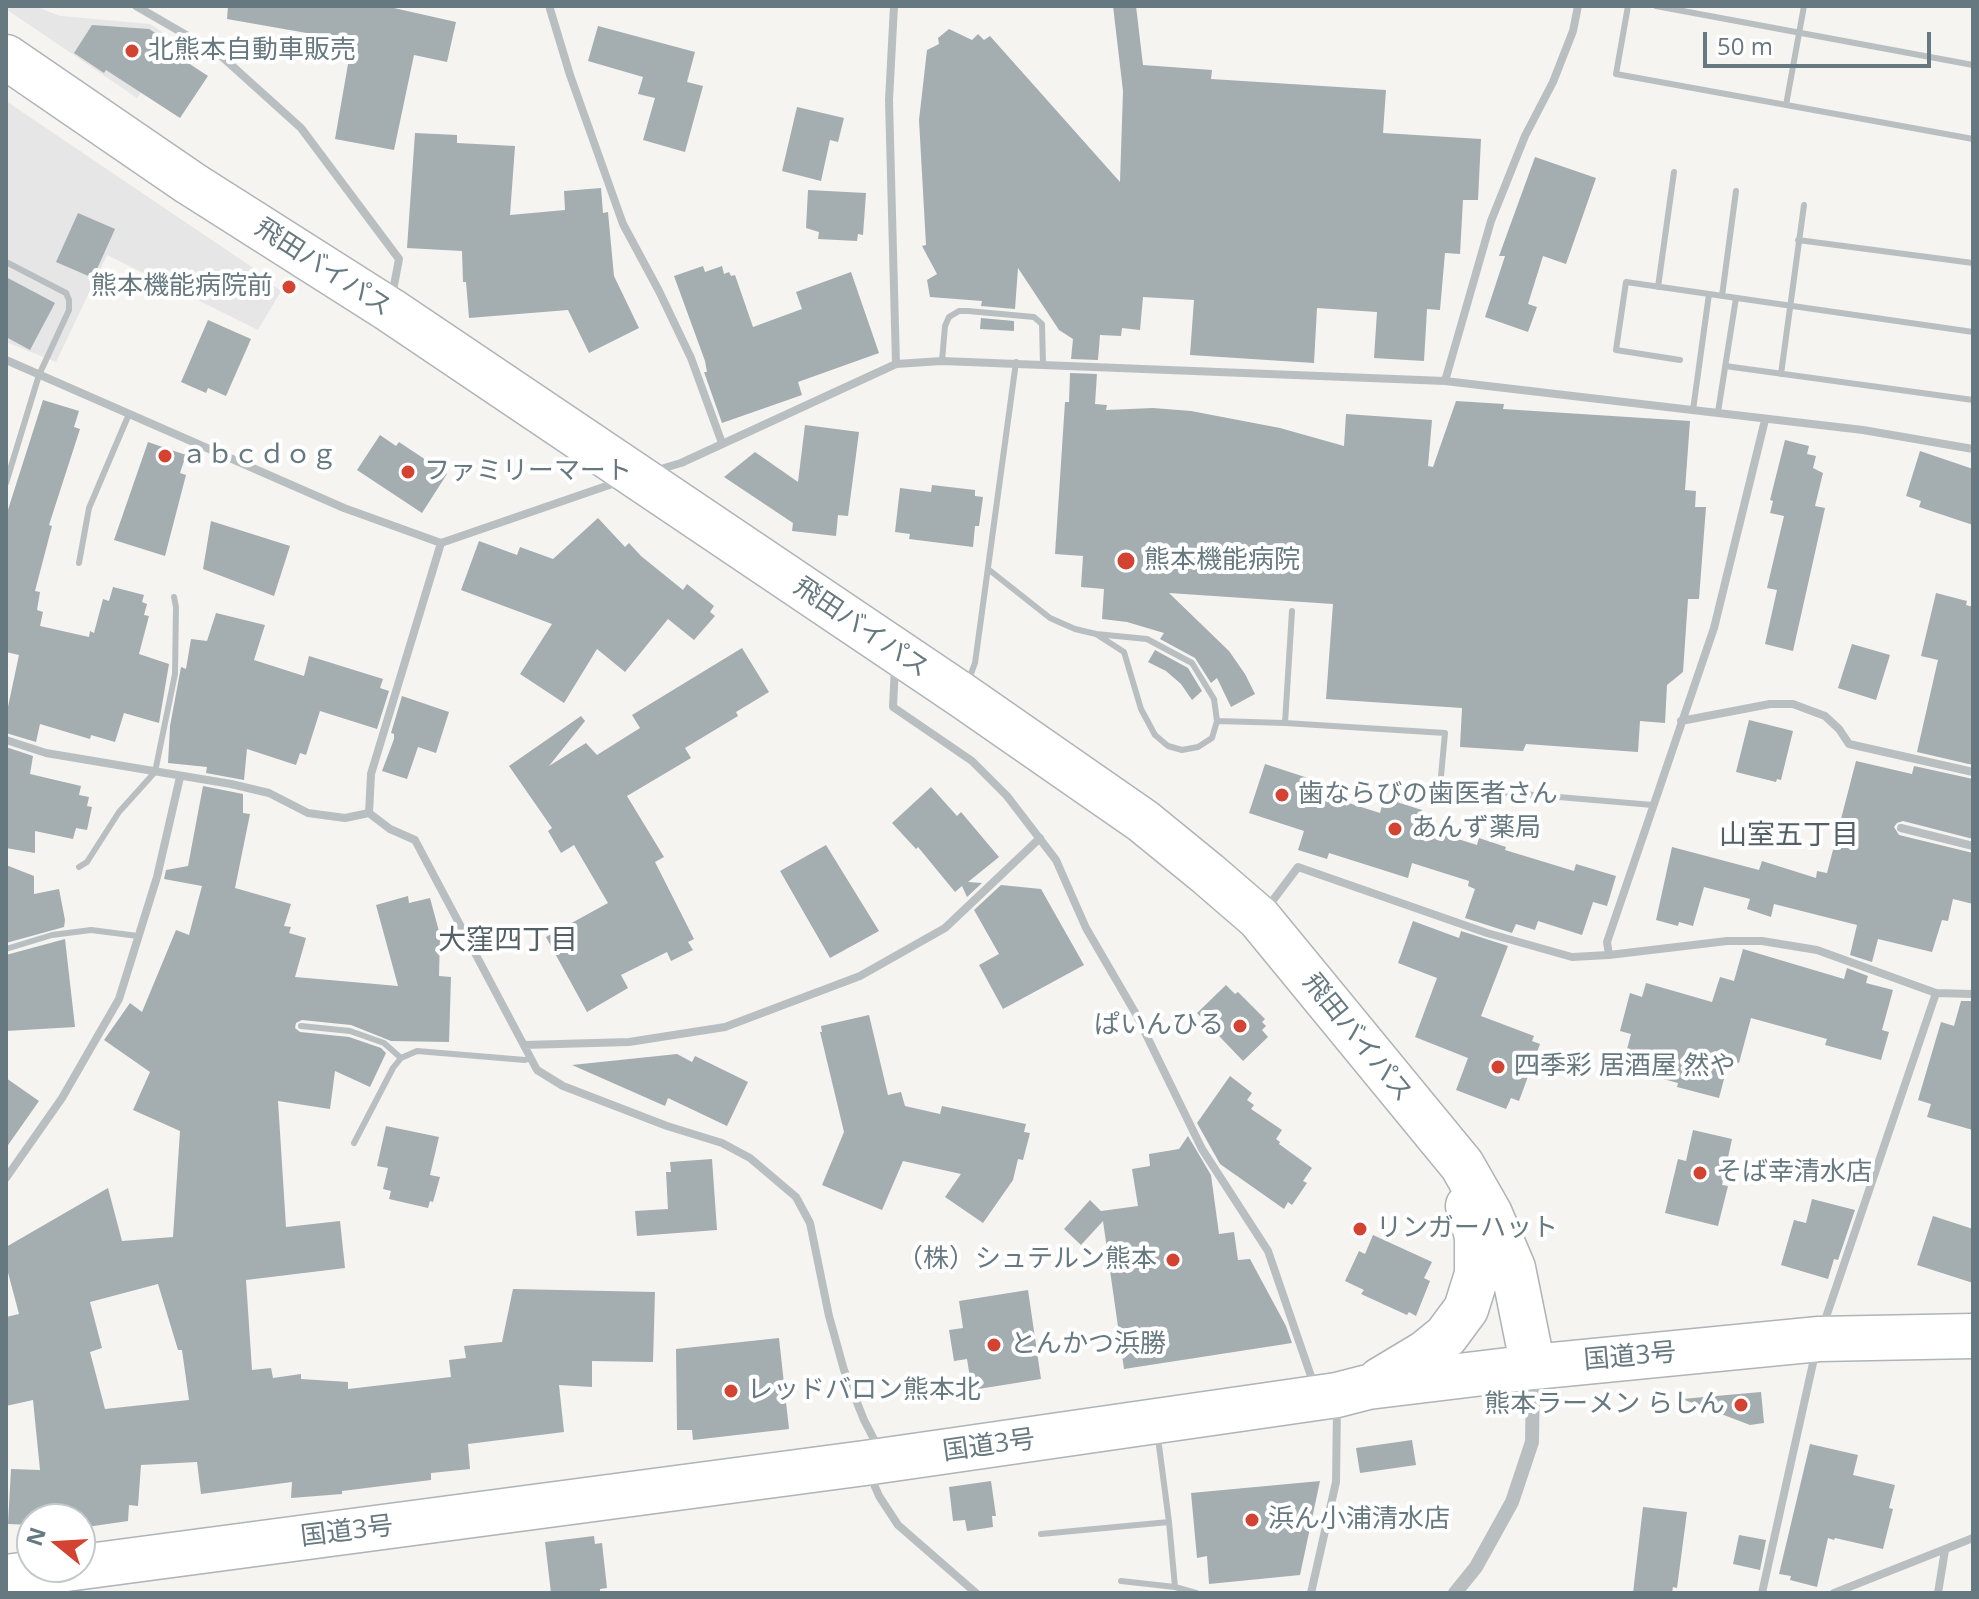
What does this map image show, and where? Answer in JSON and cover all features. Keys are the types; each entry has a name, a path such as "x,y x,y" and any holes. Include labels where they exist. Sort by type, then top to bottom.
{"highway":[{"name":"飛田バイパス","path":"12,66 390,310 963,696 1143,821 1259,918 1462,1165 1490,1214 1513,1268 1533,1367"},
{"path":"1341,1393 1425,1353 1446,1336 1466,1309 1477,1274 1477,1236 1441,1141"},
{"name":"国道3号","path":"6,1577 876,1462 1533,1367 1819,1339 1973,1336"}],"street":[{"path":"136,6 219,54 301,128 399,259 390,310"},
{"path":"894,6 889,100 896,364"},
{"path":"1445,381 1491,221 1525,136 1553,82 1573,31 1578,6"},
{"path":"550,9 623,224 691,358 722,443"},
{"path":"6,360 344,508 441,543 681,463 896,364 942,361 1445,381 1863,430 1973,449"},
{"path":"1609,955 1607,942 1714,628 1765,420"},
{"path":"369,813 371,774 441,543"},
{"path":"896,652 893,707 972,761 1007,796 1056,860 1086,928 1136,1014 1202,1149 1268,1251 1341,1393 1336,1482 1311,1593"},
{"path":"1681,721 1770,704 1793,704 1825,716 1849,744 1973,772"},
{"path":"6,740 46,753 269,793 308,813 345,818 369,813 390,829 415,840 537,1070 563,1086 667,1126 722,1143 750,1158 796,1197 810,1223 829,1316 876,1462 879,1496 898,1525 976,1593"},
{"path":"6,1178 62,1098 119,999 157,877 180,777"},
{"path":"1901,828 1973,846"},
{"path":"524,1045 629,1042 725,1027 860,976 945,928 1040,838"},
{"path":"1259,918 1298,867 1487,933 1572,957 1727,941 1762,941 1817,950 1936,993 1973,994"},
{"path":"1762,1593 1819,1339 1936,993"},
{"path":"1455,1593 1476,1567 1512,1502 1532,1442 1533,1367"},
{"path":"1834,1593 1973,1538"},
{"path":"1938,1593 1945,1550"}],"lane":[{"path":"1628,6 1616,74 1973,139"},
{"path":"1656,6 1973,65"},
{"path":"1786,105 1804,6"},
{"path":"1658,287 1674,172"},
{"path":"1722,296 1736,191"},
{"path":"1781,374 1804,205"},
{"path":"1798,240 1973,263"},
{"path":"6,262 66,293 69,300 69,310 39,375 6,483"},
{"path":"1680,360 1616,350 1626,282 1973,332"},
{"path":"1693,410 1709,294"},
{"path":"1718,412 1736,298"},
{"path":"942,361 945,326 949,317 959,311 968,311 1034,317 1042,324 1043,364"},
{"path":"963,696 975,663 1016,362"},
{"path":"1725,366 1973,400"},
{"path":"79,563 89,508 129,414"},
{"path":"988,569 1050,618 1096,634 1147,639 1192,663 1214,699 1217,721 1212,738 1198,747 1182,750 1168,746 1155,735 1141,709 1124,652 1096,634"},
{"path":"79,867 87,862 119,812 155,772 175,674 174,597"},
{"path":"1285,723 1292,611"},
{"path":"1217,721 1445,733 1440,787 1653,805"},
{"path":"6,949 52,935 91,930 138,936"},
{"path":"301,1026 350,1031 384,1043 401,1058"},
{"path":"354,1143 401,1058 417,1051 531,1058"},
{"path":"1156,1421 1175,1587"},
{"path":"1041,1534 1169,1522"},
{"path":"1121,1581 1175,1587 1196,1593"}],"shaded area":[{"path":"6,6 35,6 60,16 150,24 175,41 137,98 6,9"},
{"path":"6,101 274,282 273,285 281,291 258,330 107,255 56,362 6,342"}],"building":[{"path":"228,6 385,6 456,22 447,62 414,55 394,150 335,139 352,41 227,19"},
{"path":"1113,6 1136,6 1143,65 1212,70 1211,79 1386,90 1383,133 1481,139 1478,200 1463,200 1460,254 1445,253 1440,310 1427,309 1424,361 1374,358 1377,312 1317,308 1314,363 1190,355 1194,300 1143,297 1140,330 1122,328 1121,336 1100,335 1098,360 1071,359 1073,339 1059,330 1018,268 1015,309 981,306 982,301 930,297 927,280 937,274 922,246 926,245 919,120 927,50 939,44 938,38 949,29 972,40 978,34 984,40 990,36 1120,182 1123,91"},
{"path":"92,25 149,29 171,43 167,49 208,76 180,118 74,53"},
{"path":"598,26 695,52 687,82 703,86 685,152 643,140 655,98 638,94 643,77 588,61"},
{"path":"797,107 844,118 838,142 830,140 821,181 782,171"},
{"path":"415,133 457,135 457,143 515,146 510,215 565,210 564,191 601,188 603,213 608,212 614,276 639,328 589,353 568,310 469,318 462,251 407,248"},
{"path":"1535,157 1596,178 1566,264 1543,256 1528,304 1537,307 1528,332 1485,317 1505,256 1499,256"},
{"path":"808,190 866,193 863,235 858,234 857,241 818,239 819,232 806,228"},
{"path":"78,213 115,229 93,278 56,262"},
{"path":"703,266 705,272 722,266 724,274 729,272 731,276 735,275 753,327 802,309 796,292 851,272 879,353 798,382 802,395 722,423 704,372 707,372 705,361 674,276"},
{"path":"6,277 55,303 30,350 6,337"},
{"path":"981,318 1014,321 1014,331 980,329"},
{"path":"208,320 251,339 226,396 208,388 206,393 181,382"},
{"path":"1070,373 1097,374 1095,404 1107,405 1106,410 1153,408 1191,411 1280,428 1344,446 1346,414 1432,420 1428,466 1433,467 1456,401 1504,404 1503,409 1690,421 1685,490 1696,491 1695,507 1706,507 1699,599 1688,599 1683,672 1667,685 1665,723 1640,721 1638,752 1526,744 1523,751 1460,747 1462,708 1326,699 1333,604 1169,593 1229,651 1245,674 1255,694 1231,707 1217,678 1211,683 1195,658 1160,639 1164,633 1127,622 1102,619 1104,589 1081,587 1083,556 1055,554 1065,402 1069,402"},
{"path":"43,400 79,411 74,427 80,429 49,525 52,526 35,591 40,592 37,610 43,612 40,626 89,637 90,631 94,633 103,599 109,601 113,587 144,595 142,602 147,604 144,615 149,616 139,654 169,664 159,723 124,713 115,742 91,735 90,739 40,724 36,742 6,733 6,716 19,655 6,652 6,516"},
{"path":"805,425 859,432 848,516 838,515 836,536 792,531 793,523 724,477 755,452 798,482"},
{"path":"380,435 396,446 399,442 447,474 422,513 357,470"},
{"path":"1785,440 1809,446 1807,454 1816,456 1813,468 1823,473 1815,506 1825,508 1793,651 1765,644 1777,590 1767,588 1784,516 1770,513 1773,501 1770,500"},
{"path":"148,442 186,455 180,473 186,475 165,556 114,540"},
{"path":"1920,451 1973,469 1973,525 1919,507 1921,501 1906,496"},
{"path":"932,485 975,490 975,496 983,497 973,547 909,539 910,534 895,532 900,488 931,492"},
{"path":"598,518 625,547 629,543 683,590 687,584 714,606 710,612 715,616 694,640 668,619 625,672 597,649 564,703 520,674 552,624 461,590 479,541 517,555 520,547 553,559"},
{"path":"211,521 290,546 274,596 203,569"},
{"path":"1936,593 1967,601 1966,605 1973,607 1973,765 1917,752 1938,660 1921,656"},
{"path":"216,613 265,625 254,660 304,676 309,656 383,679 380,688 389,691 377,729 320,711 306,755 300,753 296,765 247,749 244,780 206,773 207,767 168,763 170,726 181,667 186,669 191,639 207,641"},
{"path":"1852,644 1890,655 1876,700 1838,688"},
{"path":"742,648 769,692 736,712 738,716 685,748 691,758 627,796 664,857 655,862 694,939 688,942 693,950 671,961 667,952 621,975 628,988 587,1012 546,937 608,903 574,845 561,853 548,831 552,828 509,766 581,716 585,721 549,766 586,743 597,755 640,728 632,715"},
{"path":"1155,650 1188,668 1202,691 1192,700 1181,684 1166,671 1148,662"},
{"path":"402,696 449,712 436,753 418,747 407,779 382,771 394,739 391,733"},
{"path":"1749,720 1793,731 1781,780 1777,779 1776,782 1736,772"},
{"path":"6,747 33,756 30,774 81,786 79,795 89,797 87,806 92,807 87,830 76,828 73,839 35,831 35,853 6,848"},
{"path":"1856,761 1912,774 1914,766 1973,779 1973,839 1903,821 1894,827 1899,835 1973,853 1973,904 1953,899 1948,921 1942,920 1932,952 1878,939 1872,962 1850,955 1857,925 1774,904 1771,917 1747,909 1750,899 1704,887 1693,926 1679,922 1678,926 1656,920 1672,847 1759,870 1762,861 1816,878 1817,871 1827,873"},
{"path":"1265,764 1314,780 1311,791 1380,813 1384,798 1422,810 1416,826 1477,845 1479,838 1506,847 1505,850 1574,871 1576,864 1616,876 1607,906 1593,902 1582,935 1538,921 1535,930 1516,924 1512,933 1465,918 1475,889 1468,886 1469,881 1412,863 1408,878 1329,853 1327,859 1298,850 1304,831 1249,813"},
{"path":"203,786 243,794 243,813 250,814 235,888 291,904 284,926 291,927 289,933 306,938 295,977 398,986 376,905 408,896 409,903 430,898 440,935 439,976 451,977 449,1042 391,1041 351,1025 302,1020 296,1023 295,1028 300,1032 349,1037 381,1048 386,1053 370,1087 335,1071 330,1109 278,1101 286,1227 340,1221 345,1268 246,1280 252,1370 271,1368 273,1378 301,1374 301,1379 348,1382 348,1389 451,1377 449,1360 466,1358 464,1346 502,1342 513,1289 655,1292 653,1362 592,1361 592,1387 559,1385 564,1432 468,1444 470,1469 431,1473 431,1480 342,1491 342,1494 291,1498 292,1482 201,1494 197,1462 141,1465 138,1506 129,1505 128,1521 96,1526 96,1503 16,1503 16,1524 8,1524 11,1469 40,1470 33,1400 6,1406 6,1317 19,1314 6,1265 6,1247 108,1188 122,1241 173,1237 180,1131 133,1110 150,1072 104,1040 130,1003 142,1012 176,930 189,935 202,886 164,879 166,870 188,866","holes":["158,1284 178,1350 182,1350 189,1400 105,1409 90,1352 102,1348 90,1302"]},
{"path":"931,787 957,816 961,812 999,857 968,882 982,883 967,897 962,886 955,892 918,847 916,849 892,823"},
{"path":"826,845 879,931 830,958 780,871"},
{"path":"6,865 34,876 34,894 59,889 64,927 6,943"},
{"path":"1001,885 1041,889 1084,965 1003,1009 979,965 999,954 974,910"},
{"path":"1413,921 1459,938 1461,931 1508,946 1481,1016 1534,1036 1532,1041 1540,1044 1519,1101 1511,1098 1506,1109 1456,1090 1468,1058 1415,1037 1437,978 1398,963"},
{"path":"65,939 75,1027 6,1031 6,955"},
{"path":"1743,949 1844,979 1847,968 1868,976 1866,983 1893,990 1882,1030 1889,1032 1881,1060 1825,1045 1827,1039 1751,1018 1739,1063 1729,1060 1719,1098 1622,1068 1631,1034 1620,1031 1630,993 1642,997 1646,983 1712,1002 1720,977 1734,981"},
{"path":"1226,985 1235,994 1238,992 1265,1019 1262,1022 1266,1026 1262,1030 1268,1037 1243,1061 1197,1013"},
{"path":"1961,1001 1973,1001 1973,1130 1927,1117 1931,1104 1918,1100 1941,1022 1954,1026"},
{"path":"869,1015 888,1095 901,1092 905,1106 940,1114 942,1106 1026,1124 1024,1132 1030,1133 1023,1160 1018,1159 1013,1180 983,1223 945,1197 961,1174 903,1161 882,1210 822,1185 844,1132 821,1026"},
{"path":"677,1054 692,1062 695,1056 748,1082 727,1126 668,1098 665,1106 572,1065"},
{"path":"1230,1076 1252,1093 1247,1100 1254,1105 1251,1109 1282,1130 1276,1139 1279,1144 1312,1168 1303,1181 1307,1183 1292,1205 1288,1202 1284,1209 1220,1164 1197,1123"},
{"path":"6,1078 39,1101 6,1148"},
{"path":"386,1126 439,1137 430,1175 440,1177 433,1202 430,1201 428,1208 389,1199 391,1191 383,1189 388,1168 377,1166"},
{"name":"そば幸清水店","path":"1693,1130 1732,1139 1722,1185 1728,1186 1718,1226 1665,1213 1678,1159 1686,1161"},
{"name":"（株）シュテルン熊本","path":"1188,1136 1211,1175 1219,1234 1234,1232 1238,1260 1250,1259 1292,1343 1124,1369 1103,1221 1081,1245 1064,1229 1090,1200 1101,1211 1138,1206 1132,1169 1150,1166 1149,1154 1179,1149"},
{"path":"712,1159 717,1230 637,1236 635,1211 668,1209 666,1172 671,1172 670,1162"},
{"path":"1812,1199 1855,1210 1828,1279 1781,1265 1794,1220 1806,1223"},
{"path":"1933,1216 1973,1229 1973,1283 1917,1265"},
{"path":"1373,1235 1432,1262 1424,1278 1430,1281 1416,1316 1409,1312 1407,1315 1361,1294 1364,1290 1345,1281 1359,1251 1365,1254"},
{"name":"とんかつ浜勝","path":"1028,1290 1041,1379 972,1390 967,1359 954,1361 949,1330 963,1328 959,1301"},
{"name":"レッドバロン熊本北","path":"779,1338 789,1429 693,1440 692,1430 677,1430 676,1349"},
{"name":"熊本ラーメン らしん","path":"1761,1392 1764,1423 1750,1425 1682,1399"},
{"path":"1412,1440 1416,1465 1360,1473 1356,1448"},
{"path":"1810,1444 1858,1455 1853,1475 1895,1485 1889,1508 1893,1509 1883,1549 1828,1538 1817,1587 1779,1574"},
{"path":"991,1481 996,1516 992,1516 993,1527 967,1531 965,1520 953,1521 949,1487"},
{"name":"浜ん小浦清水店","path":"1320,1481 1300,1575 1209,1584 1207,1556 1197,1558 1191,1493"},
{"path":"1643,1507 1687,1512 1677,1588 1673,1587 1672,1593 1633,1593"},
{"path":"1739,1535 1766,1540 1760,1570 1733,1564"},
{"path":"594,1536 595,1544 602,1543 607,1588 600,1589 600,1593 551,1593 545,1542"}],"place":[{"name":"北熊本自動車販売","path":"132,51"},
{"name":"熊本機能病院前","path":"289,287"},
{"name":"ａｂｃｄｏｇ","path":"165,456"},
{"name":"ファミリーマート","path":"408,472"},
{"name":"熊本機能病院","path":"1126,561"},
{"name":"歯ならびの歯医者さん","path":"1282,795"},
{"name":"あんず薬局","path":"1395,829"},
{"name":"ぱいんひる","path":"1240,1026"},
{"name":"四季彩 居酒屋 然や","path":"1498,1067"},
{"name":"そば幸清水店","path":"1700,1173"},
{"name":"リンガーハット","path":"1360,1229"},
{"name":"（株）シュテルン熊本","path":"1173,1260"},
{"name":"とんかつ浜勝","path":"994,1345"},
{"name":"レッドバロン熊本北","path":"731,1391"},
{"name":"熊本ラーメン らしん","path":"1741,1405"},
{"name":"浜ん小浦清水店","path":"1252,1520"}],"district":[{"name":"山室五丁目","path":"1789,836"},
{"name":"大窪四丁目","path":"508,941"}]}
